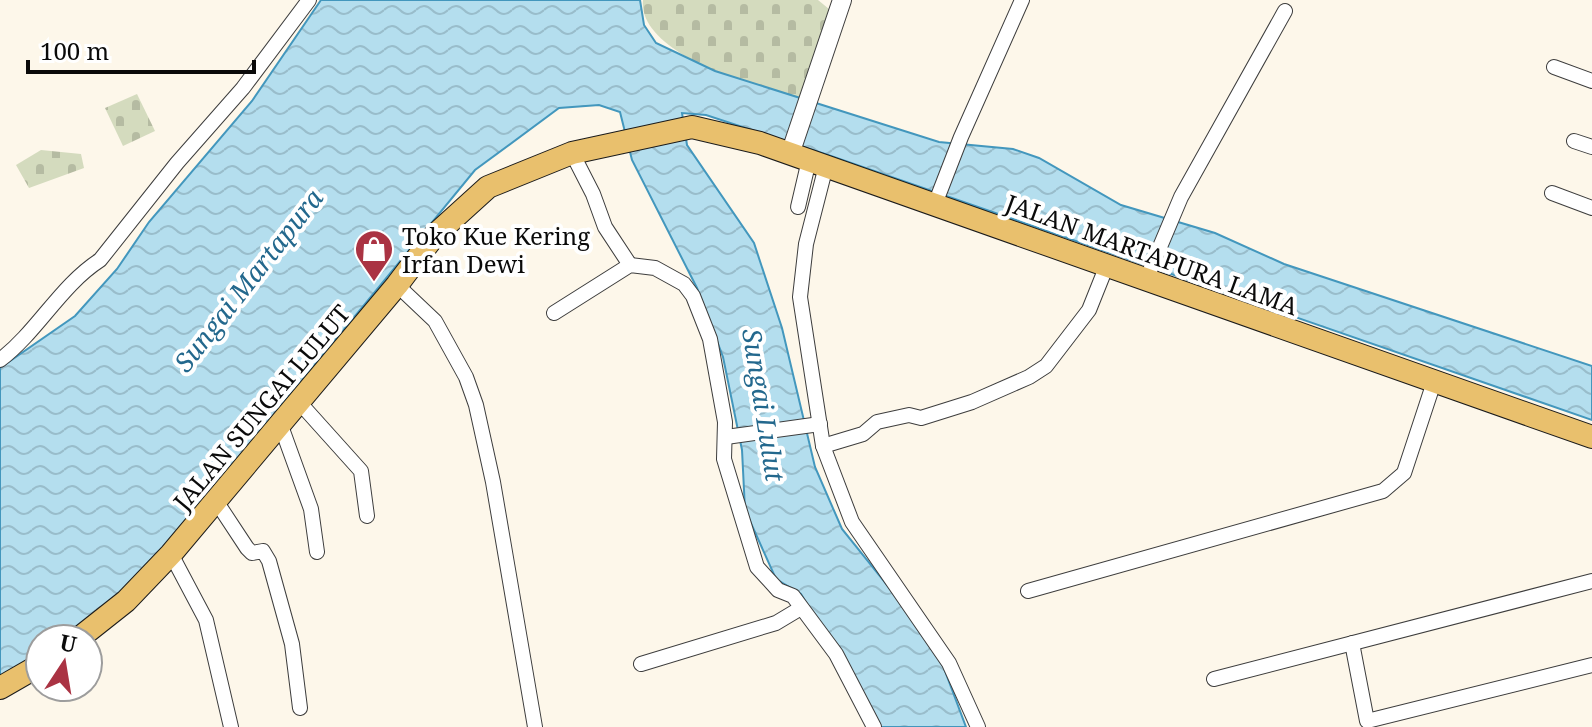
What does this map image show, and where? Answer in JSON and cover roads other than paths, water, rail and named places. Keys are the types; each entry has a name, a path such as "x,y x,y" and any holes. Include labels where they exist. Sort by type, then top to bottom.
{"main road":[{"name":"JALAN MARTAPURA LAMA","path":"692,127 719,131 804,157 936,202 1592,437"},
{"name":"JALAN SUNGAI LULUT","path":"98,623 126,601 171,554 281,426 434,236 471,200 511,176 572,153 606,143 692,127"},
{"path":"0,688 24,674"}],"street":[{"path":"0,360 17,347 84,271 100,260 119,238 177,163 243,88 309,0"},
{"path":"936,202 961,137 1022,0"},
{"path":"798,207 812,94 837,2"},
{"path":"1147,277 1173,215 1285,11"},
{"path":"1554,67 1592,81"},
{"path":"1574,141 1592,147"},
{"path":"572,153 593,194 605,227 630,265"},
{"path":"804,157 806,244 800,297 816,424 852,522 949,663 978,727"},
{"path":"1552,193 1592,208"},
{"path":"554,313 630,265 669,273 693,296 710,339 729,436 723,447 729,479 757,567 778,590 793,596 836,654 874,727"},
{"path":"823,446 863,434 877,422 909,415 921,418 972,402 1029,377 1046,366 1089,310 1107,265"},
{"path":"397,285 435,321 466,377 476,405 493,482 535,727"},
{"path":"1028,591 1383,491 1404,473 1434,382"},
{"path":"299,402 361,471 367,516"},
{"path":"729,436 816,424"},
{"path":"281,426 311,509 317,552"},
{"path":"216,501 247,548 252,553 263,551 269,561 292,644 300,708"},
{"path":"171,554 206,620 231,727"},
{"path":"1214,679 1592,581"},
{"path":"641,664 776,623 801,608"},
{"path":"1352,643 1367,721 1592,665"}],"water":[{"path":"321,0 640,0 644,25 656,43 715,71 939,142 1013,149 1039,158 1121,205 1215,233 1284,264 1592,366 1592,420 828,155 706,115 682,113 687,145 754,243 782,328 815,467 842,529 892,591 942,663 966,727 880,727 801,594 776,579 745,510 742,450 723,357 697,288 632,160 620,112 599,105 559,108 475,170 139,579 83,623 24,623 24,664 0,677 0,368 75,316 117,269 149,222 252,101"}],"place":[{"name":"Toko Kue Kering Irfan Dewi","path":"374,283"}],"water label":[{"name":"Sungai Martapura","path":"248,280"},
{"name":"Sungai Lulut","path":"764,405"}]}
